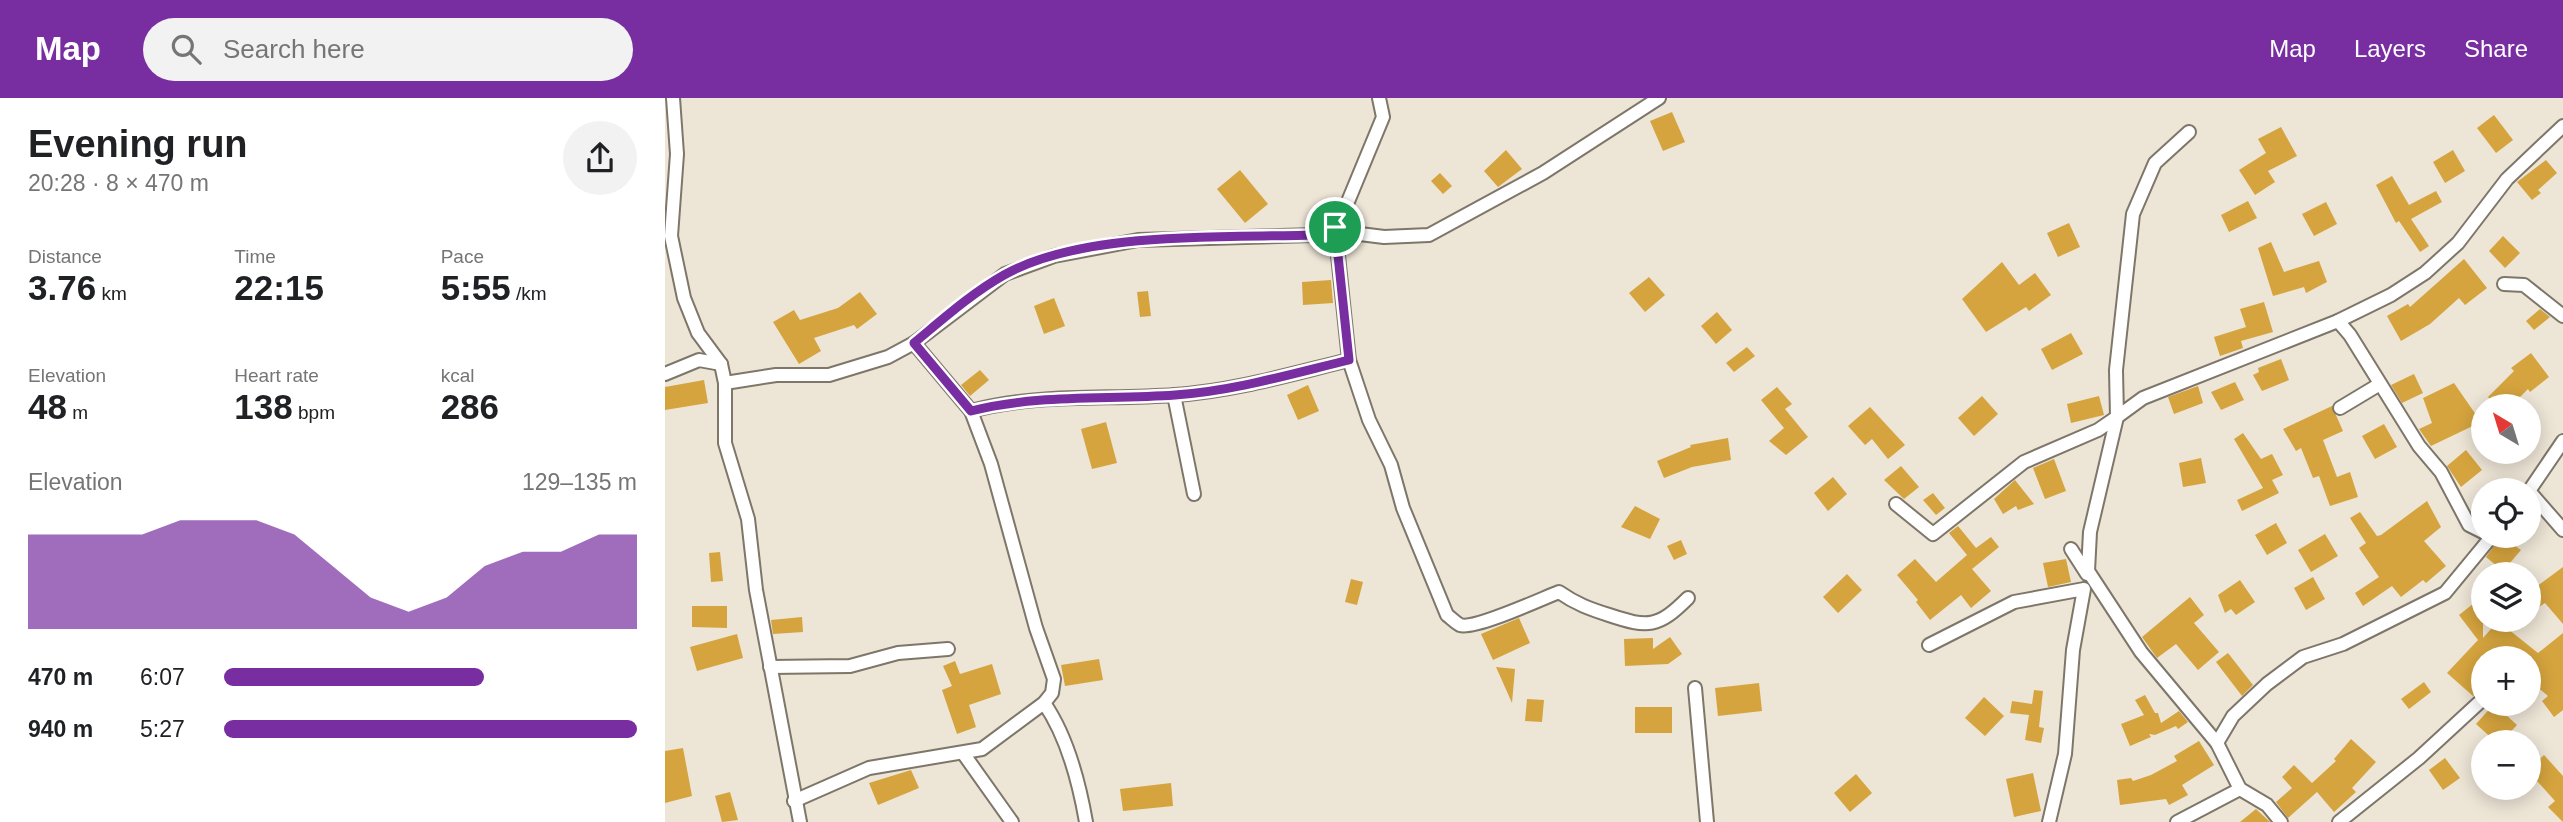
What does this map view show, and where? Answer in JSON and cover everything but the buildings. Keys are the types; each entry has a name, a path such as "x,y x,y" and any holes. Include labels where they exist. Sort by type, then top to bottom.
{"street":[{"path":"673,98 677,154 671,236 684,298 698,333 721,364 725,383 725,443 748,519 756,590 800,822"},
{"path":"1379,98 1383,117 1335,227 1349,360 1361,398 1391,465 1403,508 1447,615 1462,626 1482,624 1510,609 1559,592 1593,612 1645,626 1669,617 1688,598"},
{"path":"725,383 776,374 829,375 879,360 914,343 1005,274 1054,256 1138,240 1315,235 1335,227 1384,237 1437,232 1543,173 1659,98"},
{"path":"1896,504 1933,534 2024,462 2098,430 2143,398 2338,321 2391,295 2425,273 2458,243 2507,178 2563,126"},
{"path":"2049,822 2065,754 2073,650 2088,571 2090,533 2117,417 2117,357 2133,214 2155,163 2189,132"},
{"path":"2504,285 2524,285 2563,316"},
{"path":"2338,321 2419,446 2441,472 2471,526"},
{"path":"794,801 869,768 982,749 1044,703 1052,692 1054,679 991,464 971,411 914,343"},
{"path":"665,374 699,360 721,364"},
{"path":"971,411 1021,399 1174,395 1219,391 1349,360"},
{"path":"2340,408 2380,384"},
{"path":"1174,395 1194,494"},
{"path":"2538,478 2563,441"},
{"path":"2541,505 2563,530"},
{"path":"2217,743 2234,716 2267,684 2303,657 2343,644 2445,593 2481,548"},
{"path":"2071,549 2141,652 2217,743 2240,789 2267,805 2281,822"},
{"path":"1929,645 2014,602 2084,589"},
{"path":"770,667 850,666 898,653 948,649"},
{"path":"1695,688 1707,822"},
{"path":"1044,703 1055,718 1076,779 1086,822"},
{"path":"2339,822 2419,758 2471,710"},
{"path":"963,753 1012,822"},
{"path":"2176,822 2240,789"}],"route":[{"path":"1335,227 1349,360 1219,391 1174,395 1021,399 971,411 946,385 914,343 1005,274 1054,256 1138,240 1315,235 1335,227"}]}
